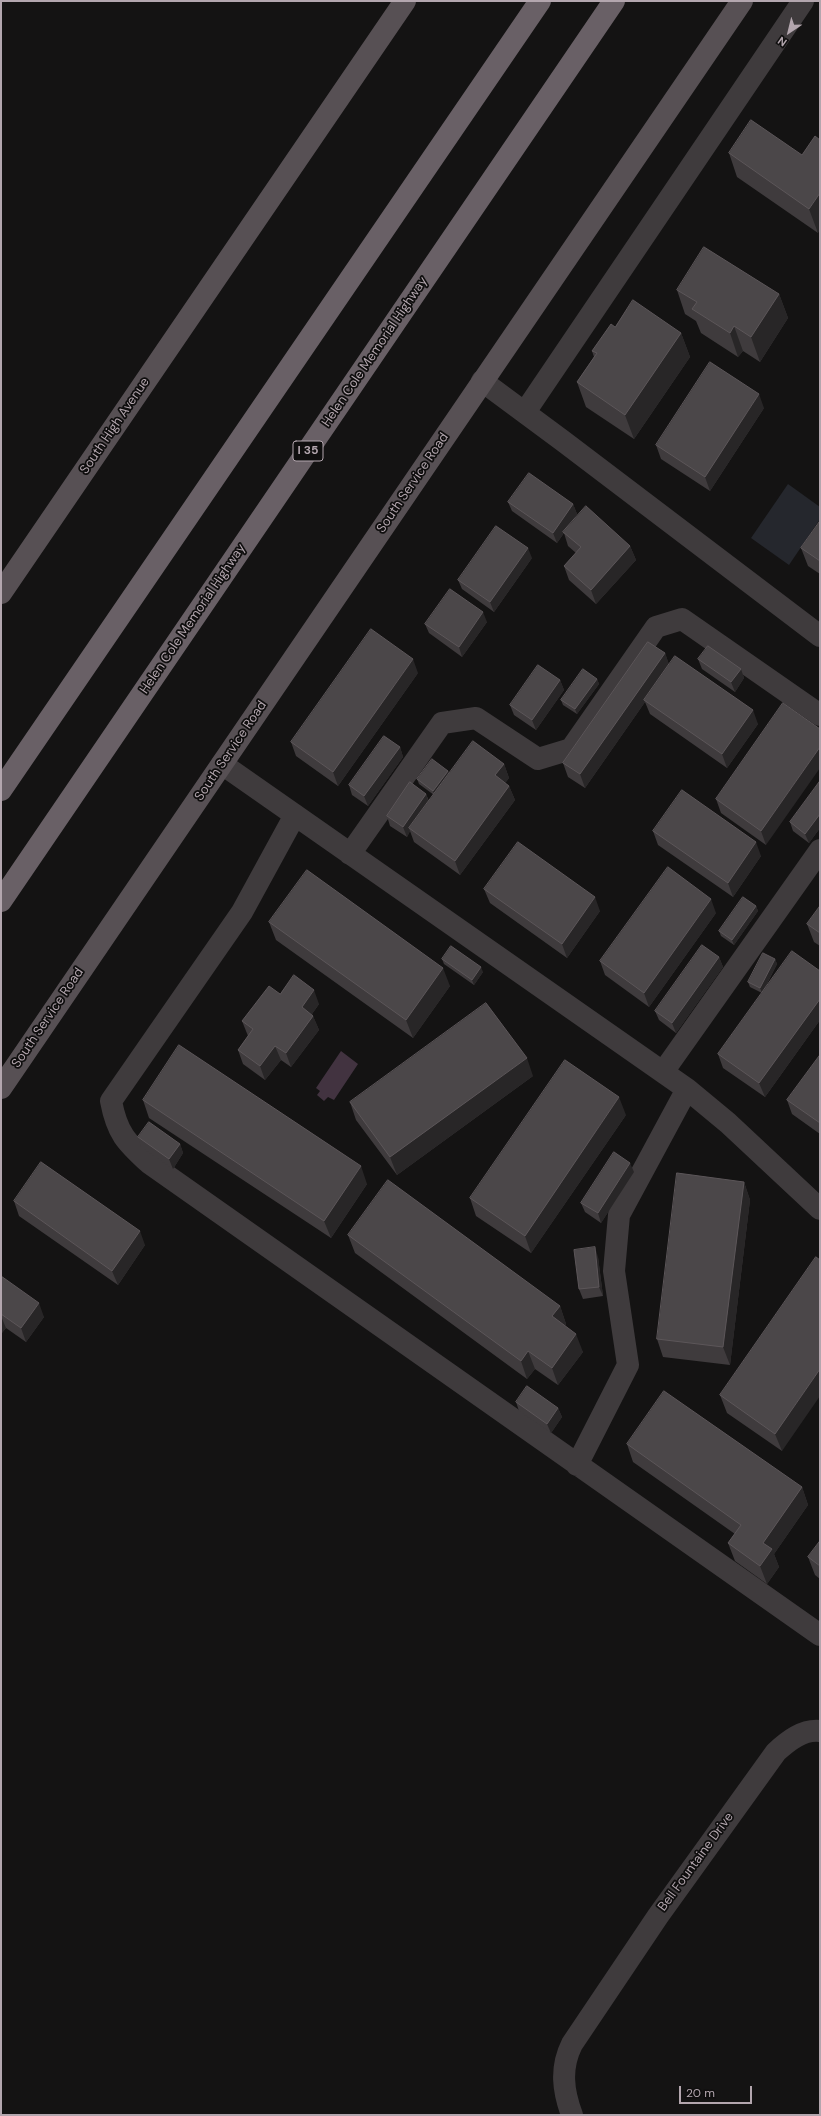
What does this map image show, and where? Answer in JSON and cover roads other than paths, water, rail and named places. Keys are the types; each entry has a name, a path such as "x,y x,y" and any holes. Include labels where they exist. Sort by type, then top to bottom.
{"highway":[{"path":"1,790 540,1"},
{"name":"Helen Cole Memorial Highway","path":"1,901 614,1"}],"main road":[{"name":"South High Avenue","path":"1,593 405,1"},
{"name":"South Service Road","path":"1,1088 742,1"}],"street":[{"path":"525,412 803,1"},
{"path":"482,381 820,636"},
{"path":"350,854 442,723 476,718 538,759 571,749 656,627 682,619 820,715"},
{"path":"222,764 687,1089 728,1123 820,1209"},
{"path":"295,815 242,912 111,1101 114,1118 125,1140 149,1163 820,1635"},
{"path":"663,1072 820,850"},
{"path":"577,1465 628,1365 614,1271 619,1215 687,1089"},
{"name":"Bell Fountaine Drive","path":"572,2115 565,2094 564,2068 567,2054 590,2016 658,1916 776,1752 785,1744 805,1732 820,1731"}]}
